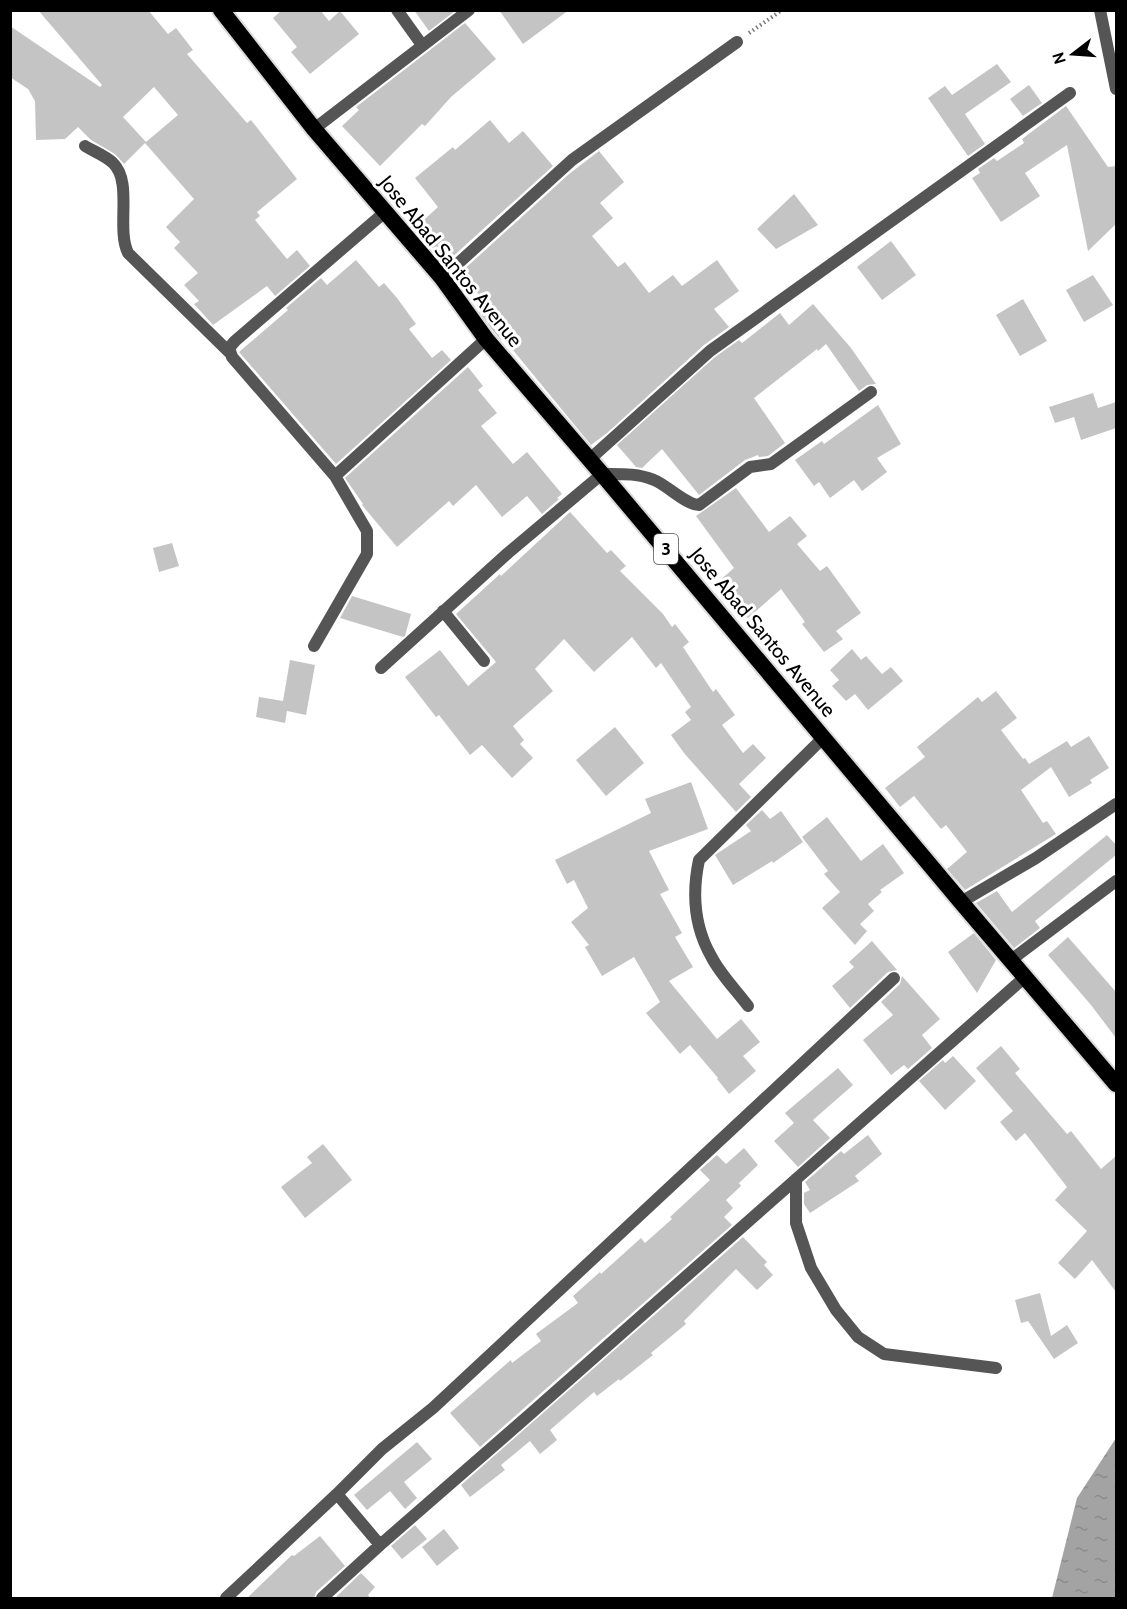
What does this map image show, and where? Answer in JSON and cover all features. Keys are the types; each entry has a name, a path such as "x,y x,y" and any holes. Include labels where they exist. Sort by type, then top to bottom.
{"highway":[{"name":"Jose Abad Santos Avenue","path":"221,10 314,129 442,278 486,339 590,459 961,903 1116,1084"}],"street":[{"path":"397,10 422,45"},
{"path":"314,129 470,10"},
{"path":"1100,10 1116,89"},
{"path":"442,278 572,160 736,42"},
{"path":"590,459 710,351 1070,93"},
{"path":"84,146 114,164 123,185 122,242 128,254 229,352 335,476 367,531 367,554 314,646"},
{"path":"229,352 235,341 385,212"},
{"path":"335,476 486,339"},
{"path":"381,668 508,553 602,474 639,475 652,479 693,505 699,504 750,467 771,464 872,392"},
{"path":"443,611 484,661"},
{"path":"748,1006 711,957 698,923 694,885 699,860 824,737"},
{"path":"961,903 1036,858 1116,804"},
{"path":"1011,960 1116,881"},
{"path":"322,1599 380,1545 1025,976"},
{"path":"226,1599 382,1449 433,1408 894,978"},
{"path":"796,1179 796,1223 811,1268 836,1310 858,1338 884,1353 996,1368"},
{"path":"337,1494 380,1545"}],"path":[{"path":"736,42 782,10"}],"water":[{"path":"1116,1438 1116,1598 1052,1598 1077,1498"}],"building":[{"path":"38,10 148,10 168,34 176,28 193,50 187,54 247,123 251,120 297,179 257,212 260,216 255,220 287,259 297,250 310,266 275,296 267,286 213,325 194,304 199,301 184,285 198,273 174,248 180,242 166,227 194,199 145,143 124,164 115,154 91,140 78,127 65,139 36,140 35,101 28,89 10,77 10,26 100,87 102,85","holes":["154,87 178,115 146,142 123,117"]},
{"path":"282,10 320,10 329,21 340,11 359,34 310,74 291,52 297,47 273,18"},
{"path":"414,10 455,10 455,11 429,31"},
{"path":"499,10 569,10 523,44"},
{"path":"465,23 496,59 451,97 425,126 422,124 380,166 342,126 359,110 356,107"},
{"path":"997,64 1011,82 965,114 985,144 968,156 928,98 945,86 952,95"},
{"path":"1029,85 1042,103 1023,116 1010,99"},
{"path":"1066,106 1108,167 1116,166 1116,224 1088,251 1067,145 1025,173 1040,196 1001,222 972,178 980,173 978,169 994,158 997,161 1024,143 1022,139"},
{"path":"490,120 509,143 523,131 553,166 449,260 445,255 442,258 414,229 438,207 415,178 453,147 455,150"},
{"path":"599,151 624,182 600,203 613,218 592,236 618,267 625,262 649,293 673,275 682,286 717,260 739,291 714,309 729,327 704,345 591,445 503,338 501,340 494,332 479,312 488,305 460,273 569,174"},
{"path":"794,194 818,225 776,249 757,229"},
{"path":"891,241 916,275 882,300 857,267"},
{"path":"356,260 379,287 384,283 397,298 416,324 409,329 432,358 442,350 451,360 336,464 239,352 321,278 327,285"},
{"path":"1093,275 1113,305 1084,322 1066,290"},
{"path":"1023,299 1047,341 1020,356 996,315"},
{"path":"813,304 851,348 876,384 867,385 859,391 826,344 818,351 817,349 754,398 785,443 768,456 759,457 758,455 745,460 699,495 662,449 642,468 636,467 617,445 715,357 739,340 742,343 780,313 789,325"},
{"path":"468,367 483,386 478,390 497,413 481,426 513,464 527,452 562,494 542,514 527,496 502,517 476,485 453,506 449,501 397,547 362,505 345,478"},
{"path":"1093,393 1098,408 1116,402 1116,428 1081,440 1074,417 1055,423 1049,407"},
{"path":"878,405 901,444 877,458 887,472 862,491 854,480 830,498 819,482 814,486 795,460 822,441 824,444"},
{"path":"736,488 769,532 790,516 807,536 797,544 820,571 827,566 861,613 836,631 843,639 824,652 802,624 805,622 781,589 748,618 718,582 734,568 696,516"},
{"path":"570,512 607,553 611,550 626,566 620,571 663,614 672,627 675,624 689,642 683,647 713,692 716,689 735,715 722,725 743,753 753,744 766,758 739,784 751,797 736,812 671,735 691,720 685,712 691,707 661,663 656,668 632,637 594,672 564,639 535,669 553,691 513,726 524,740 520,744 533,758 512,778 482,745 470,755 405,677 440,650 468,686 496,662 456,614"},
{"path":"172,543 179,566 159,572 153,548"},
{"path":"352,596 411,614 405,636 340,618"},
{"path":"852,649 861,660 866,656 882,674 891,667 903,681 868,710 855,694 846,701 832,686 839,680 830,670"},
{"path":"290,660 315,665 306,715 287,711 285,723 256,717 259,697 283,701"},
{"path":"996,691 1017,718 1001,730 1029,764 1067,741 1071,747 1089,736 1109,768 1090,780 1092,783 1069,797 1051,767 1021,790 1043,823 1047,821 1056,834 965,890 947,869 967,852 946,825 941,829 914,796 900,807 885,788 925,757 917,747 978,697 982,702"},
{"path":"615,727 644,763 606,796 576,760"},
{"path":"691,782 708,829 649,851 669,890 660,894 682,933 675,937 693,967 669,981 717,1039 741,1019 760,1042 743,1056 756,1071 729,1094 690,1045 680,1054 646,1013 660,1002 634,957 602,976 585,947 589,945 571,922 588,908 574,880 567,884 555,860 651,813 645,799"},
{"path":"762,810 770,819 781,811 803,842 773,863 772,861 733,885 715,855 751,831 746,825"},
{"path":"827,817 861,861 883,844 904,873 880,890 882,892 868,904 874,911 860,924 867,931 855,945 822,908 840,892 824,874 828,871 802,837"},
{"path":"1107,835 1116,845 1116,855 1035,921 1040,928 1014,948 976,903 997,891 1012,912"},
{"path":"974,933 996,960 977,993 948,952"},
{"path":"1068,937 1116,992 1116,1038 1048,955"},
{"path":"872,941 897,970 888,972 850,1008 832,986 854,967 849,962"},
{"path":"902,976 940,1019 922,1035 932,1048 908,1069 904,1065 891,1075 863,1040 893,1015 881,1002 900,984"},
{"path":"1001,1046 1020,1069 1015,1073 1067,1134 1071,1131 1101,1169 1116,1156 1116,1292 1092,1260 1075,1279 1058,1263 1087,1231 1055,1200 1067,1187 1025,1133 1016,1141 1000,1122 1013,1111 976,1068"},
{"path":"953,1056 976,1081 945,1110 919,1081 943,1060 945,1063"},
{"path":"838,1068 853,1085 813,1120 830,1138 798,1167 774,1141 794,1123 785,1113"},
{"path":"868,1135 882,1154 855,1176 859,1181 810,1213 804,1204 804,1193 810,1190 805,1182 841,1151 844,1154"},
{"path":"323,1144 352,1180 305,1218 281,1187 312,1163 307,1157"},
{"path":"744,1148 758,1165 739,1183 741,1186 726,1200 733,1208 724,1217 732,1225 480,1447 450,1413 511,1360 512,1363 541,1341 536,1334 578,1303 573,1296 600,1272 601,1274 641,1238 645,1243 672,1219 670,1217 710,1180 700,1170 717,1155 726,1164"},
{"path":"743,1237 767,1262 764,1265 773,1275 757,1290 736,1269 684,1321 686,1324 651,1353 653,1355 597,1396 594,1392 550,1430 557,1440 540,1454 530,1441 501,1465 505,1470 470,1497 461,1485"},
{"path":"1040,1293 1051,1336 1067,1325 1078,1343 1054,1359 1028,1321 1021,1323 1015,1300"},
{"path":"417,1442 432,1459 404,1482 417,1498 405,1509 390,1491 367,1510 354,1495"},
{"path":"415,1525 427,1539 402,1559 391,1546"},
{"path":"444,1529 459,1548 437,1566 422,1547"},
{"path":"320,1536 345,1566 316,1592 314,1599 246,1599 292,1555 294,1556"},
{"path":"361,1573 375,1587 368,1595 371,1599 334,1599"}]}
